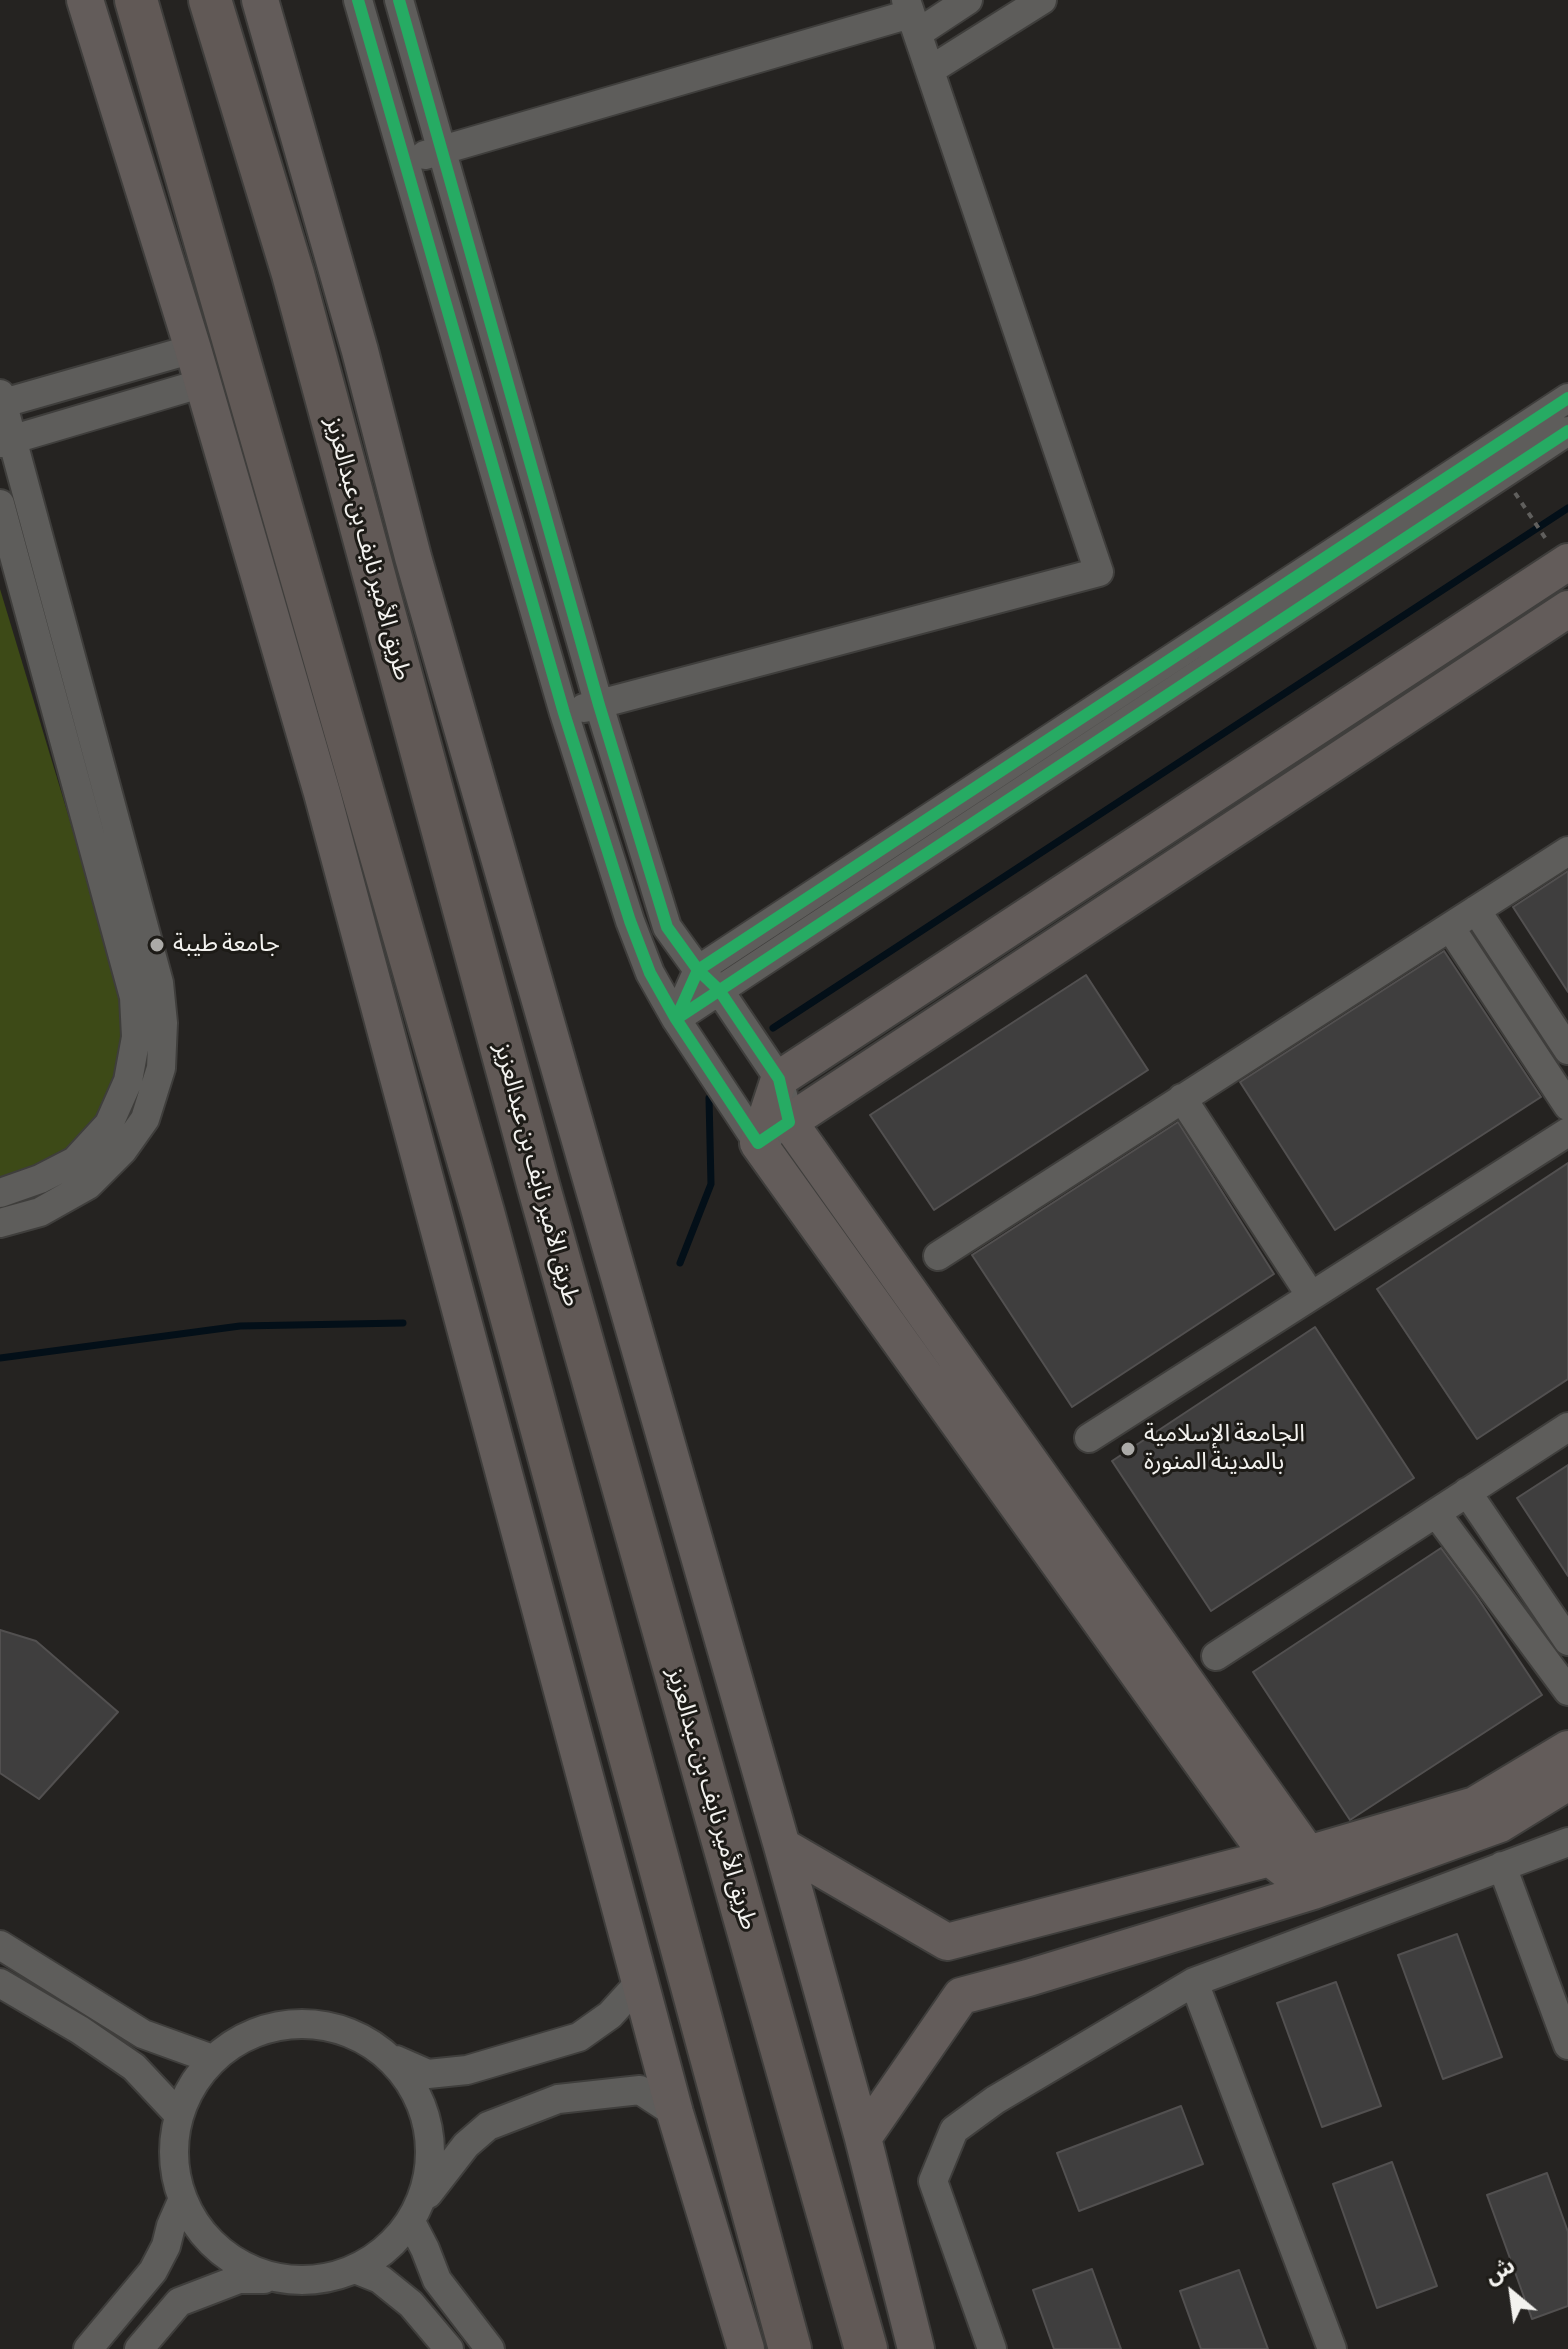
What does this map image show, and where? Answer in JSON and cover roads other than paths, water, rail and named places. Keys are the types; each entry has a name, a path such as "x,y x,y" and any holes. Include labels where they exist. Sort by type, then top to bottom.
{"highway":[{"path":"136,0 483,1212 790,2349"},
{"name":"طريق الأمير نايف بن عبدالعزيز","path":"210,0 293,274 539,1188 866,2349"}],"main road":[{"path":"85,0 193,349 322,793 675,2113 746,2349"},
{"path":"260,0 360,351 413,557 782,1846 863,2138 916,2349"},
{"path":"293,274 413,557"},
{"path":"1313,1891 1270,1858 758,1143 779,1079 1562,558"},
{"path":"1313,1891 1308,1854 789,1122 1568,609"},
{"path":"782,1846 947,1942 1270,1858 1308,1854 1475,1805 1568,1749"},
{"path":"863,2138 961,1996 1313,1891 1500,1824 1568,1782"},
{"path":"947,1942 961,1996"}],"street":[{"path":"358,0 564,713 630,921 650,973 676,1019 758,1143 789,1122 779,1079 719,990 698,970 667,927 599,705 399,0"},
{"path":"405,162 441,149 968,0"},
{"path":"932,69 1042,0"},
{"path":"564,713 1099,572 932,69 911,15"},
{"path":"0,1223 40,1212 88,1185 123,1150 145,1119 153,1094 161,1068 163,1023 159,983 6,441 1,401 193,349"},
{"path":"6,441 203,383"},
{"path":"676,1019 698,970 1568,398"},
{"path":"676,1019 1568,431"},
{"path":"0,504 134,997 136,1037 128,1081 109,1124 75,1161 40,1179 0,1193"},
{"path":"938,1256 1568,851"},
{"path":"1476,910 1568,1050"},
{"path":"1450,927 1568,1106"},
{"path":"1182,1098 1311,1296"},
{"path":"1089,1438 1568,1132"},
{"path":"1216,1656 1568,1427"},
{"path":"1467,1492 1568,1641"},
{"path":"1436,1513 1568,1691"},
{"path":"992,2349 933,2181 954,2130 995,2100 1194,1982 1568,1842"},
{"path":"1502,1866 1568,2045"},
{"path":"0,1945 143,2034 212,2059"},
{"path":"283,2280 241,2266 229,2257 206,2239 182,2201 172,2158 178,2114 192,2084 212,2059 244,2037 280,2024 318,2024 355,2034 390,2058 428,2074 467,2070 579,2037 610,2015 641,1981"},
{"path":"1194,1982 1332,2349"},
{"path":"0,1983 80,2030 134,2067 178,2114"},
{"path":"390,2058 414,2086 429,2124 431,2164 415,2213 425,2249 437,2280 490,2349"},
{"path":"139,2349 179,2302 239,2279 320,2279 355,2269 386,2250 466,2145 488,2126 558,2099 640,2090 675,2113"},
{"path":"88,2349 153,2271 166,2246 182,2201"},
{"path":"355,2269 380,2279 411,2304 449,2349"}],"waterway":[{"path":"773,1028 1568,508"},
{"path":"680,1263 711,1184 709,1098"},
{"path":"0,1358 240,1326 403,1323"}],"place":[{"name":"جامعة طيبة","path":"157,945"},
{"name":"الجامعة الإسلامية بالمدينة المنورة","path":"1128,1449"}]}
